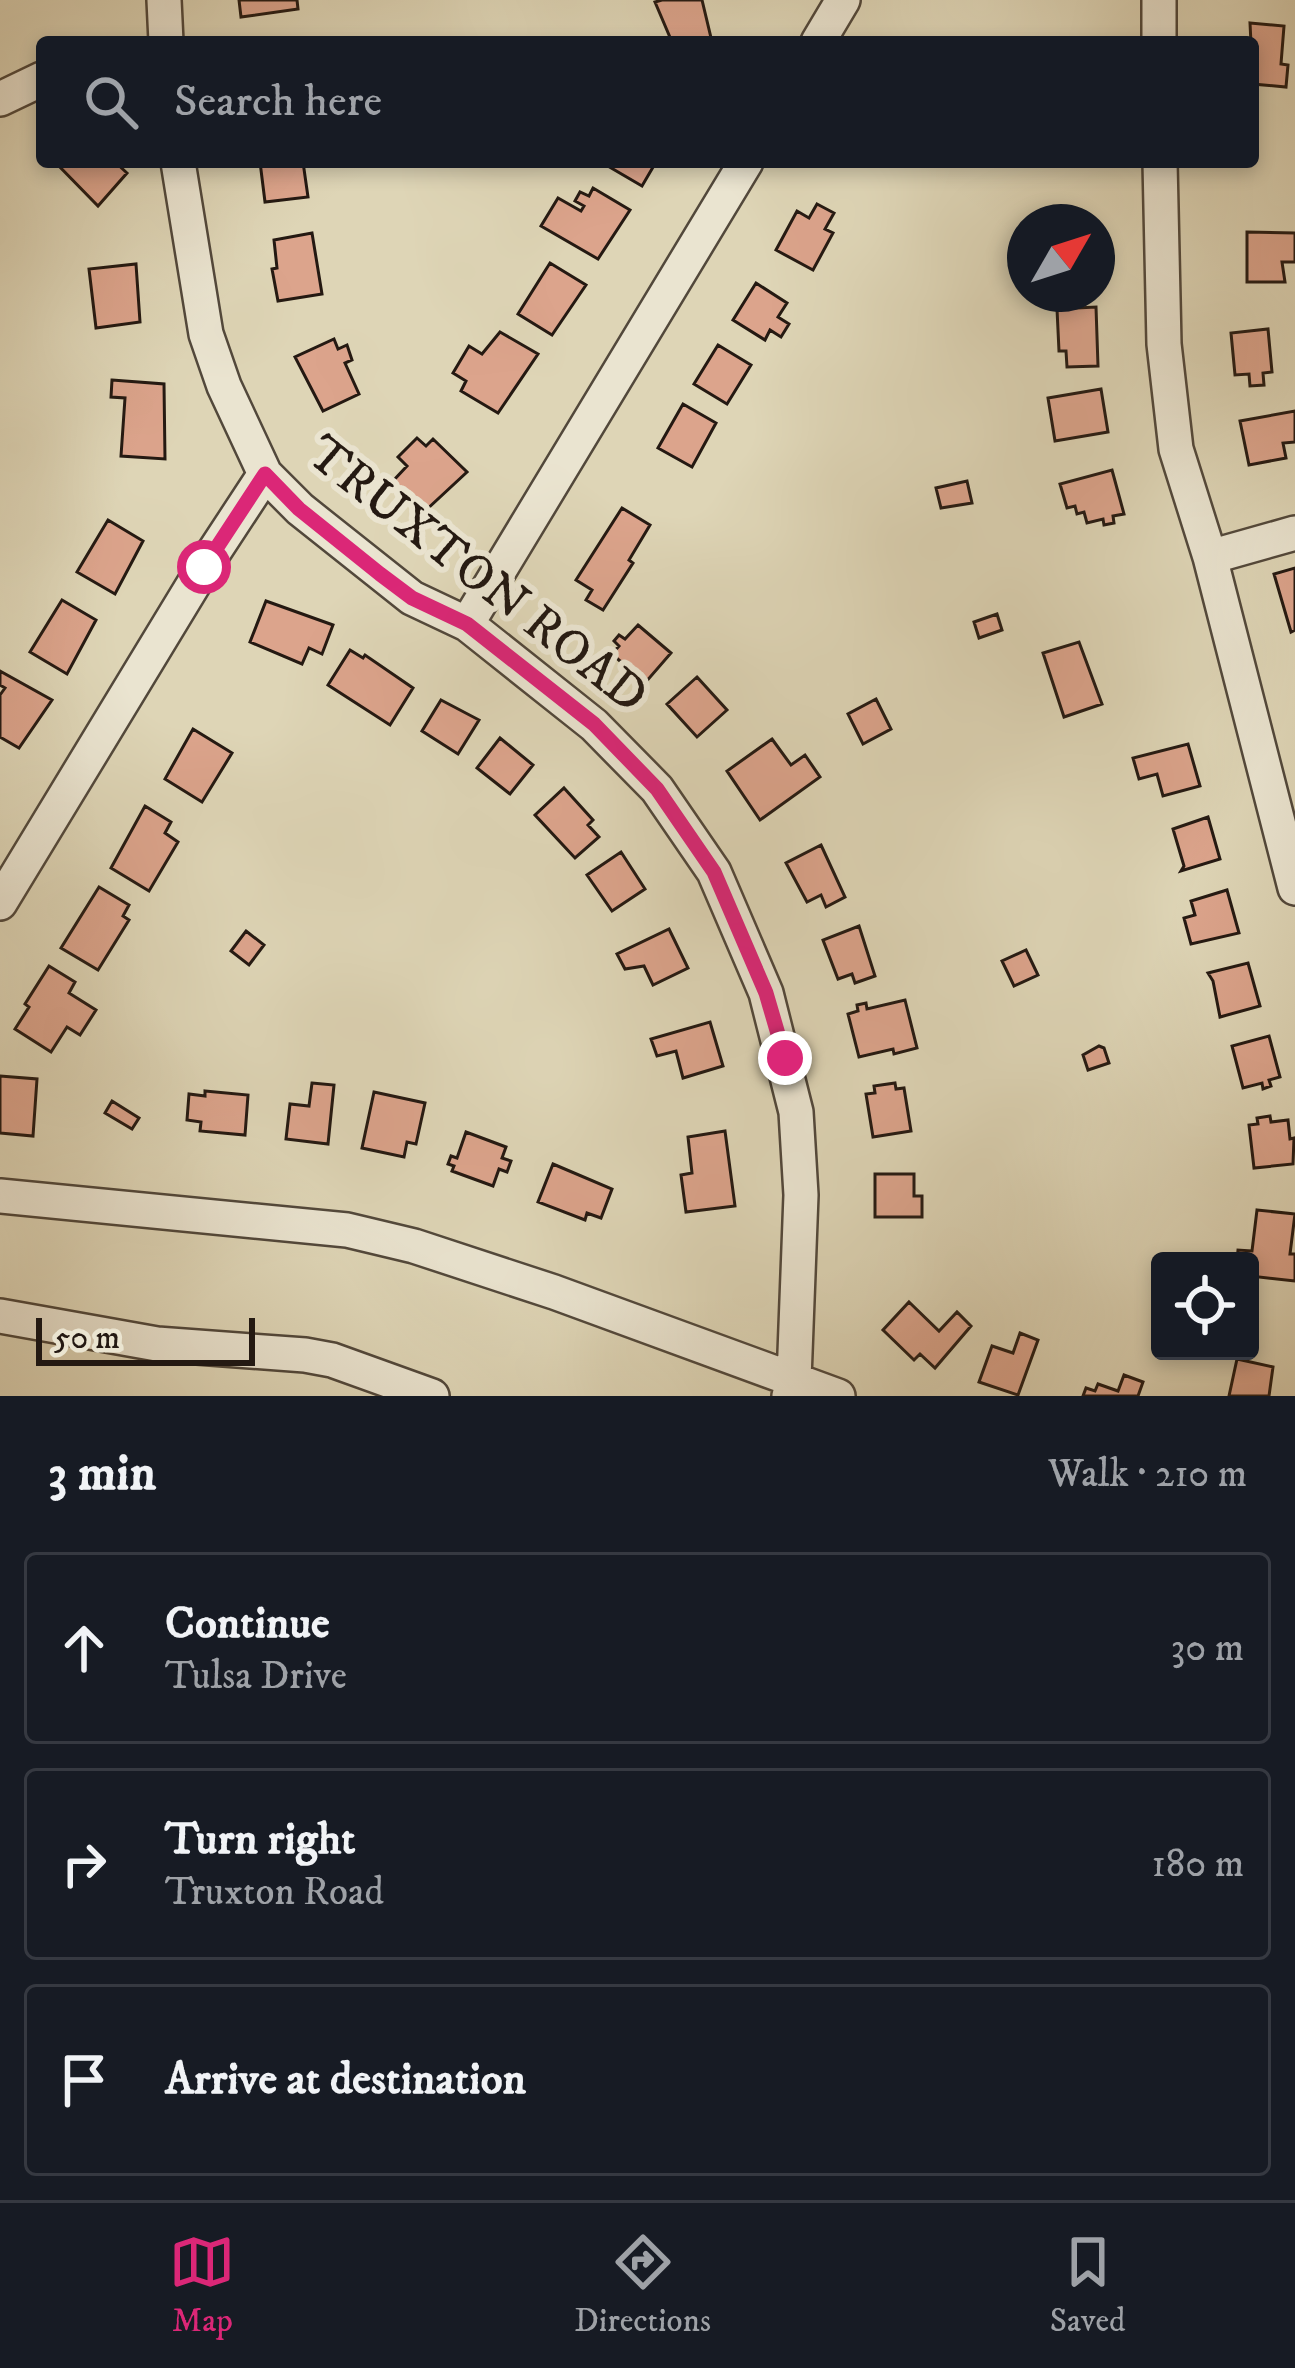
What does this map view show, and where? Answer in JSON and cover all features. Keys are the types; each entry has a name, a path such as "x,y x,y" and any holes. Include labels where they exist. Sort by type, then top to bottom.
{"street":[{"path":"164,0 166,36"},
{"path":"822,36 843,0"},
{"path":"1159,0 1159,36"},
{"path":"0,99 36,82"},
{"name":"TRUXTON ROAD","path":"179,168 206,334 224,386 265,474 299,509 412,598 467,624 594,724 657,789 714,872 766,993 796,1112 800,1195 791,1387"},
{"path":"467,624 742,168"},
{"path":"1160,168 1164,344 1176,449 1210,556 1295,888"},
{"path":"0,903 265,474"},
{"path":"1210,556 1295,532"},
{"path":"0,1196 347,1230 414,1246 554,1292 791,1387 838,1396"},
{"path":"0,1316 158,1344 318,1357 432,1396"}],"building":[{"path":"239,0 297,0 298,9 241,17"},
{"path":"702,0 711,36 669,36 655,2"},
{"path":"1250,23 1284,26 1281,64 1288,65 1286,87 1259,85 1259,36 1251,36"},
{"path":"61,168 122,168 127,173 98,206"},
{"path":"261,168 304,168 308,197 265,202"},
{"path":"611,168 652,168 642,186"},
{"path":"593,188 630,210 598,259 541,226 558,198 581,211 584,206 575,201 580,192 589,196"},
{"path":"817,204 834,213 825,229 833,233 813,270 776,250 797,211 809,218"},
{"path":"1247,232 1295,233 1295,262 1282,262 1285,282 1247,282"},
{"path":"312,233 322,294 278,301 272,269 277,268 274,240"},
{"path":"550,263 586,285 552,335 518,314"},
{"path":"136,264 140,322 96,328 89,269"},
{"path":"756,283 787,303 778,317 789,324 781,337 770,330 765,340 733,320"},
{"path":"1057,312 1096,312 1098,366 1067,367 1066,351 1059,351"},
{"path":"1268,329 1272,372 1263,373 1264,385 1250,386 1249,374 1235,375 1231,333"},
{"path":"500,332 538,354 498,413 461,391 466,381 453,373 469,346 482,354"},
{"path":"334,339 338,349 347,345 352,360 345,363 359,394 323,411 295,357"},
{"path":"718,345 751,365 727,404 694,384"},
{"path":"112,380 164,384 165,459 121,456 125,398 111,397"},
{"path":"1101,389 1108,432 1055,441 1048,398"},
{"path":"683,404 716,423 692,467 658,448"},
{"path":"1295,411 1295,442 1283,443 1286,458 1249,465 1240,421"},
{"path":"417,438 426,446 433,439 467,472 425,511 393,481 407,466 398,457"},
{"path":"1112,470 1124,514 1113,516 1114,523 1104,525 1103,519 1087,523 1084,512 1077,514 1075,506 1067,508 1060,484"},
{"path":"967,481 972,503 941,508 936,488"},
{"path":"622,508 650,525 603,610 586,600 592,590 576,580"},
{"path":"108,520 143,541 115,594 77,572"},
{"path":"1295,568 1295,630 1291,632 1274,574"},
{"path":"62,600 96,620 67,674 30,652"},
{"path":"266,601 333,625 322,654 309,648 302,664 250,642"},
{"path":"997,614 1002,630 979,638 974,622"},
{"path":"638,625 671,653 645,683 612,654 619,646 614,641 619,635 625,639"},
{"path":"1079,642 1102,704 1064,717 1043,653"},
{"path":"350,650 413,688 390,725 328,685"},
{"path":"0,671 52,700 19,748 0,737 0,695 5,688 0,685"},
{"path":"697,677 727,710 697,737 667,704"},
{"path":"876,699 891,729 863,744 848,714"},
{"path":"441,700 479,720 458,754 422,731"},
{"path":"193,729 232,753 202,802 165,779"},
{"path":"500,738 533,765 510,794 477,768"},
{"path":"772,739 791,765 805,755 820,777 760,820 727,771"},
{"path":"1188,744 1200,786 1163,796 1157,774 1139,779 1133,758"},
{"path":"564,788 593,820 588,825 599,837 575,858 535,815"},
{"path":"145,806 171,822 165,833 178,842 149,891 111,868"},
{"path":"1208,817 1220,859 1181,871 1184,866 1173,829"},
{"path":"821,845 845,897 826,907 821,895 807,902 786,863"},
{"path":"621,852 645,889 612,911 587,875"},
{"path":"99,887 129,905 123,916 129,920 98,970 61,948"},
{"path":"1227,890 1239,933 1191,944 1184,918 1195,915 1191,901"},
{"path":"859,926 875,976 855,983 852,974 838,979 823,940"},
{"path":"669,929 688,968 653,985 644,966 625,969 617,954"},
{"path":"246,931 264,945 249,965 231,951"},
{"path":"1026,950 1038,975 1014,986 1002,961"},
{"path":"1248,963 1260,1006 1220,1017 1208,973"},
{"path":"49,966 75,982 69,993 96,1010 80,1035 67,1027 51,1052 15,1029"},
{"path":"905,1000 917,1048 859,1057 848,1014 858,1011 857,1005 866,1003 867,1009"},
{"path":"710,1022 723,1066 683,1078 676,1051 657,1056 651,1039"},
{"path":"1269,1036 1280,1077 1269,1080 1271,1086 1263,1089 1262,1083 1243,1088 1232,1046"},
{"path":"1099,1046 1109,1063 1088,1070 1083,1055"},
{"path":"0,1076 37,1079 33,1136 0,1133"},
{"path":"312,1083 334,1085 328,1144 286,1139 290,1104 309,1106"},
{"path":"895,1083 896,1089 904,1088 911,1131 873,1137 866,1094 875,1093 874,1086"},
{"path":"205,1091 248,1095 245,1135 200,1131 201,1122 187,1120 189,1094 205,1096"},
{"path":"374,1092 425,1103 416,1144 407,1142 404,1157 362,1148"},
{"path":"112,1101 139,1118 132,1129 105,1113"},
{"path":"1270,1116 1271,1122 1288,1120 1290,1139 1294,1138 1293,1164 1254,1168 1249,1125"},
{"path":"725,1131 735,1206 686,1212 681,1175 692,1173 688,1137"},
{"path":"466,1132 506,1147 502,1158 511,1161 507,1172 499,1169 493,1186 452,1171 454,1166 448,1164 451,1156 457,1158"},
{"path":"553,1164 612,1189 601,1218 587,1213 585,1220 538,1202"},
{"path":"875,1174 914,1174 914,1196 922,1196 922,1217 875,1217"},
{"path":"1257,1210 1295,1214 1290,1254 1295,1254 1295,1281 1259,1277 1259,1252 1238,1252 1252,1251"},
{"path":"909,1302 939,1331 957,1312 971,1326 935,1368 920,1354 914,1360 883,1330"},
{"path":"1020,1333 1038,1340 1018,1395 979,1382 992,1346 1013,1353"},
{"path":"1237,1360 1273,1367 1269,1396 1229,1396"},
{"path":"1124,1375 1143,1382 1138,1396 1083,1396 1086,1388 1095,1391 1098,1384 1118,1391"}],"route":[{"path":"204,567 265,474 299,509 380,574 412,598 467,624 594,724 657,789 714,872 766,993 785,1058"}]}
